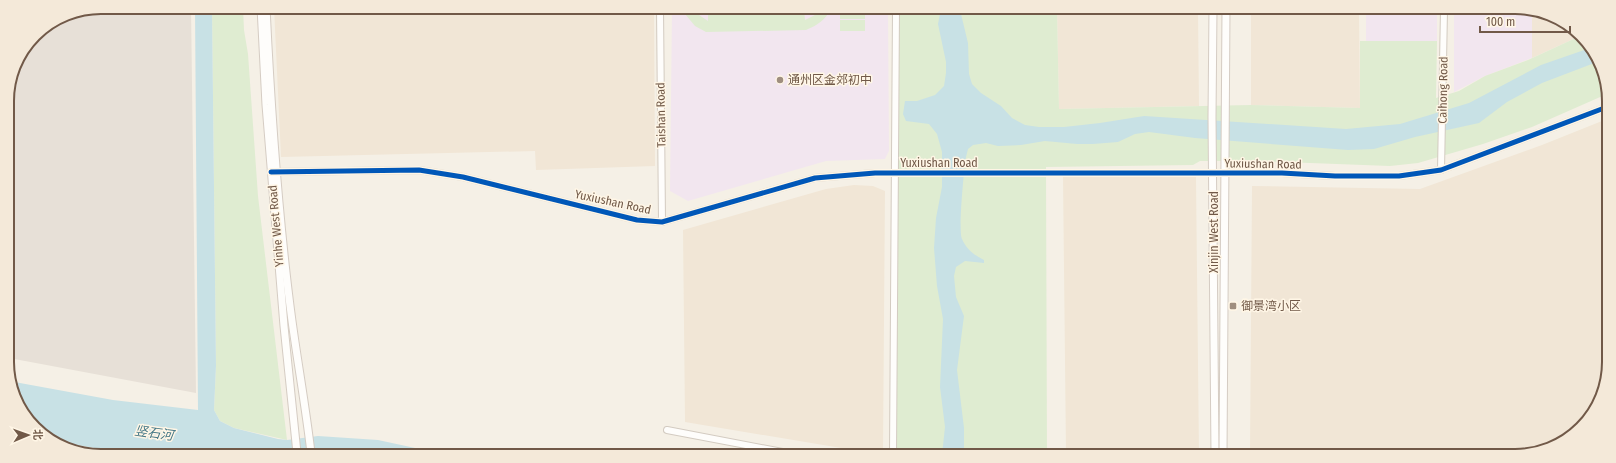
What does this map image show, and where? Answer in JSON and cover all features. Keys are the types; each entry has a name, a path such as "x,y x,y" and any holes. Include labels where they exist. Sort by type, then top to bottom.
{"main road":[{"name":"Yinhe West Road","path":"261,14 266,105 292,321 311,449"},
{"name":"Yinhe West Road","path":"266,14 274,172 293,421 296,449"},
{"name":"Xinjin West Road","path":"1213,14 1212,143 1215,449"},
{"name":"Xinjin West Road","path":"1223,449 1226,14"}],"street":[{"name":"Taishan Road","path":"660,14 662,222"},
{"path":"893,449 896,14"},
{"name":"Caihong Road","path":"1441,170 1444,14"},
{"name":"Yuxiushan Road","path":"274,172 419,170 463,177 637,220 662,222 815,178 896,173 1282,173 1335,176 1399,176 1441,170 1602,108"},
{"path":"667,430 767,449"}],"shaded area":[{"path":"95,14 191,14 196,393 14,359 14,95 17,78 23,63 32,48 57,26 73,19"},
{"path":"274,14 654,14 655,166 536,170 535,151 281,157"},
{"name":"通州区金郊初中","path":"672,14 888,14 889,151 885,159 826,161 688,201 670,191"},
{"path":"1057,14 1198,14 1199,106 1059,109"},
{"path":"1251,14 1359,14 1360,108 1251,105"},
{"path":"1366,14 1437,14 1437,41 1366,41"},
{"path":"1454,14 1515,14 1532,16 1532,58 1485,76 1454,92"},
{"path":"1532,16 1553,23 1575,39 1532,58"},
{"path":"1602,121 1602,362 1599,385 1590,406 1580,419 1568,431 1558,437 1538,446 1521,449 1250,449 1252,186 1420,189 1542,145"},
{"path":"1063,177 1196,177 1199,449 1066,449"},
{"path":"854,185 873,186 885,191 883,449 847,449 685,422 683,230 826,189"}],"green space":[{"path":"212,14 243,14 248,54 258,196 287,440 234,428 220,421 214,410 216,366"},
{"path":"685,14 698,14 708,21 708,14 804,14 805,20 816,14 827,14 821,22 806,30 706,32 695,26"},
{"path":"840,14 865,14 865,19 840,19"},
{"path":"896,14 1057,14 1059,109 1251,105 1360,108 1360,41 1437,41 1436,98 1459,91 1485,76 1528,60 1575,39 1587,53 1593,63 1600,84 1602,96 1532,127 1483,144 1418,163 1390,166 1253,161 1200,161 1193,165 1046,167 1047,449 893,449"},
{"path":"840,20 865,20 865,31 840,31"}],"water":[{"name":"竖石河","path":"195,14 212,14 216,366 214,410 220,421 234,428 278,439 287,440 318,436 378,440 420,449 99,449 74,444 57,437 48,431 48,415 33,415 23,400 17,382 113,400 198,410"},
{"path":"940,14 961,14 968,43 969,74 972,84 981,93 1001,106 1012,118 1025,125 1039,127 1064,127 1144,116 1346,129 1400,124 1469,103 1541,65 1585,50 1593,63 1542,83 1507,102 1479,123 1415,137 1374,149 1348,150 1195,138 1149,132 1135,134 1118,142 1093,144 1045,141 1021,145 998,146 986,143 973,145 968,149 965,161 961,234 966,246 974,254 984,260 984,263 965,261 956,267 954,276 956,297 964,316 957,370 964,428 964,449 943,449 945,427 940,387 943,319 937,286 934,248 936,218 942,187 942,152 937,134 929,124 906,121 903,114 905,101 917,101 935,95 944,86 946,62 938,24"}],"cycle path":[{"path":"271,172 419,170 463,177 637,220 662,222 815,178 875,173 1282,173 1335,176 1399,176 1441,170 1602,109"}],"place":[{"name":"通州区金郊初中","path":"780,80"},
{"name":"御景湾小区","path":"1233,306"}]}
